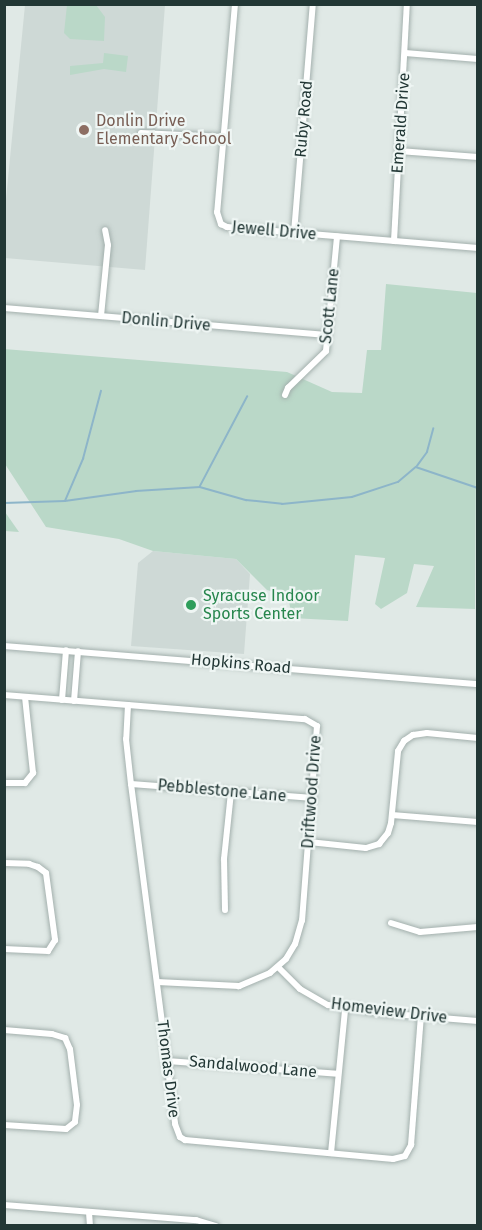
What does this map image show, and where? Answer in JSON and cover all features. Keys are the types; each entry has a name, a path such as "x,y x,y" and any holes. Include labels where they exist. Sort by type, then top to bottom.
{"street":[{"name":"Jewell Drive","path":"235,4 217,212 221,224 226,227 477,248"},
{"name":"Ruby Road","path":"294,233 313,4"},
{"name":"Emerald Drive","path":"394,241 407,4"},
{"path":"405,53 477,58"},
{"path":"141,133 223,137"},
{"path":"399,151 477,157"},
{"path":"101,316 108,245 105,230"},
{"name":"Scott Lane","path":"285,395 288,388 324,356 337,237"},
{"name":"Donlin Drive","path":"4,308 327,335"},
{"name":"Hopkins Road","path":"4,646 477,684"},
{"path":"62,700 66,650"},
{"path":"74,701 78,651"},
{"name":"Driftwood Drive","path":"4,696 305,719 313,722 318,733 313,798 300,930 295,944 278,967 262,978 239,986 157,982"},
{"path":"4,783 25,783 33,773 25,697"},
{"name":"Thomas Drive","path":"128,705 126,739 131,784 175,1124 180,1137 185,1140 399,1158 409,1151 421,1016"},
{"path":"309,842 366,848 379,844 388,833 398,751 404,741 413,735 427,733 477,738"},
{"name":"Pebblestone Lane","path":"131,784 313,798"},
{"path":"225,910 224,859 231,792"},
{"path":"392,815 477,822"},
{"path":"4,863 39,867 46,873 55,939 50,950 40,952 4,949"},
{"path":"391,923 420,932 477,927"},
{"name":"Homeview Drive","path":"278,967 314,999 345,1009 477,1021"},
{"path":"331,1153 345,1009"},
{"path":"4,1030 52,1034 68,1042 77,1106 77,1119 66,1129 4,1125"},
{"name":"Sandalwood Lane","path":"167,1060 338,1074"},
{"path":"4,1205 204,1221 216,1226"},
{"path":"88,1212 90,1226"}],"shaded area":[{"name":"Donlin Drive Elementary School","path":"25,5 165,5 145,270 5,258 5,209"},
{"path":"153,551 236,559 250,574 244,654 131,646 138,563"}],"green space":[{"path":"67,5 96,5 105,17 104,41 70,39 64,33"},
{"path":"104,53 128,56 126,72 104,69 70,75 70,66 103,63"},
{"path":"386,284 477,293 475,609 416,607 434,566 414,564 407,593 381,609 375,604 385,558 355,555 348,621 292,618 288,596 267,590 236,559 153,551 119,539 46,527 5,464 4,349 287,372 332,392 362,393 367,350 381,350"},
{"path":"5,512 19,532 5,531"}],"waterway":[{"path":"65,501 83,459 101,391"},
{"path":"200,486 247,397"},
{"path":"417,466 427,452 433,429"},
{"path":"4,503 65,501 136,491 200,487 246,500 282,504 352,497 398,482 416,467 478,488"}],"place":[{"name":"Donlin Drive Elementary School","path":"84,130"},
{"name":"Syracuse Indoor Sports Center","path":"191,605"}]}
